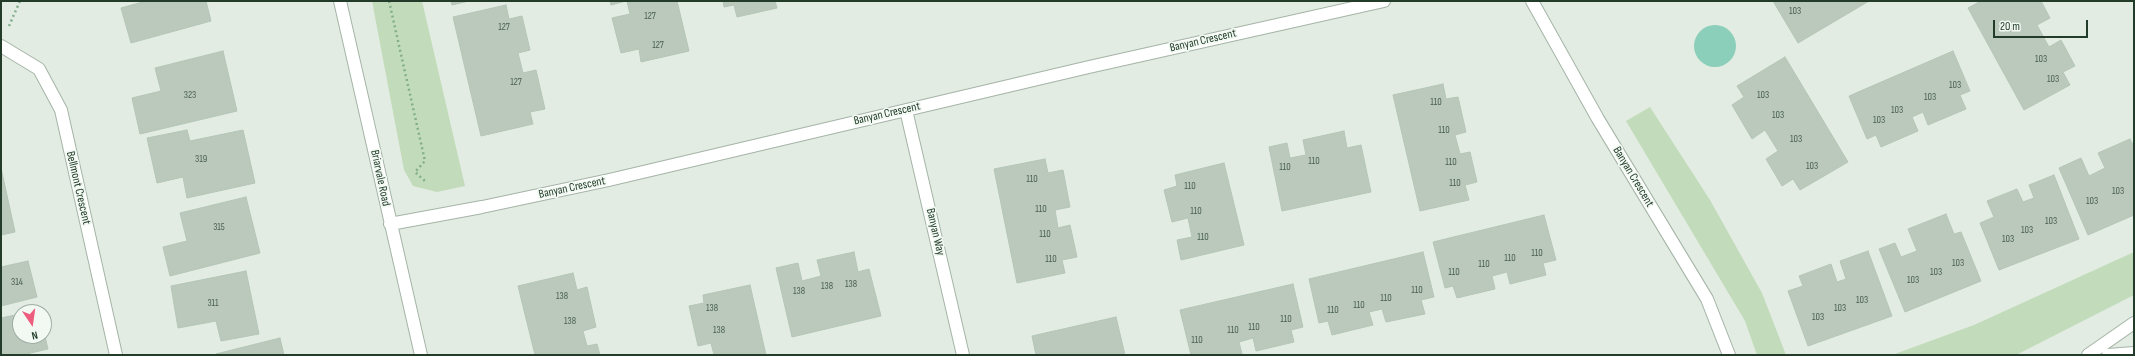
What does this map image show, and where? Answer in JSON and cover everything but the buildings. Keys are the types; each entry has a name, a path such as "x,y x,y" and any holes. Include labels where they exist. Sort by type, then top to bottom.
{"street":[{"name":"Briarvale Road","path":"340,1 421,355"},
{"name":"Banyan Crescent","path":"390,224 482,207 594,183 1384,1"},
{"name":"Banyan Crescent","path":"1532,1 1598,119 1707,300 1729,355"},
{"name":"Bellmont Crescent","path":"1,46 39,69 61,110 116,355"},
{"name":"Banyan Way","path":"906,110 963,355"},
{"path":"2088,355 2134,323"},
{"path":"2108,355 2134,352"}],"path":[{"path":"18,5 20,1"},
{"path":"389,1 425,161 415,172 425,182"}],"shaded area":[{"path":"372,1 422,1 465,186 437,192 413,186 404,170"},
{"path":"1715,25 1730,31 1736,46 1730,61 1715,67 1700,61 1694,46 1700,31"},
{"path":"1650,107 1710,200 1762,293 1786,355 1757,355 1745,321 1626,121"},
{"path":"2134,252 2134,295 2016,355 1892,355 1974,325"}]}
